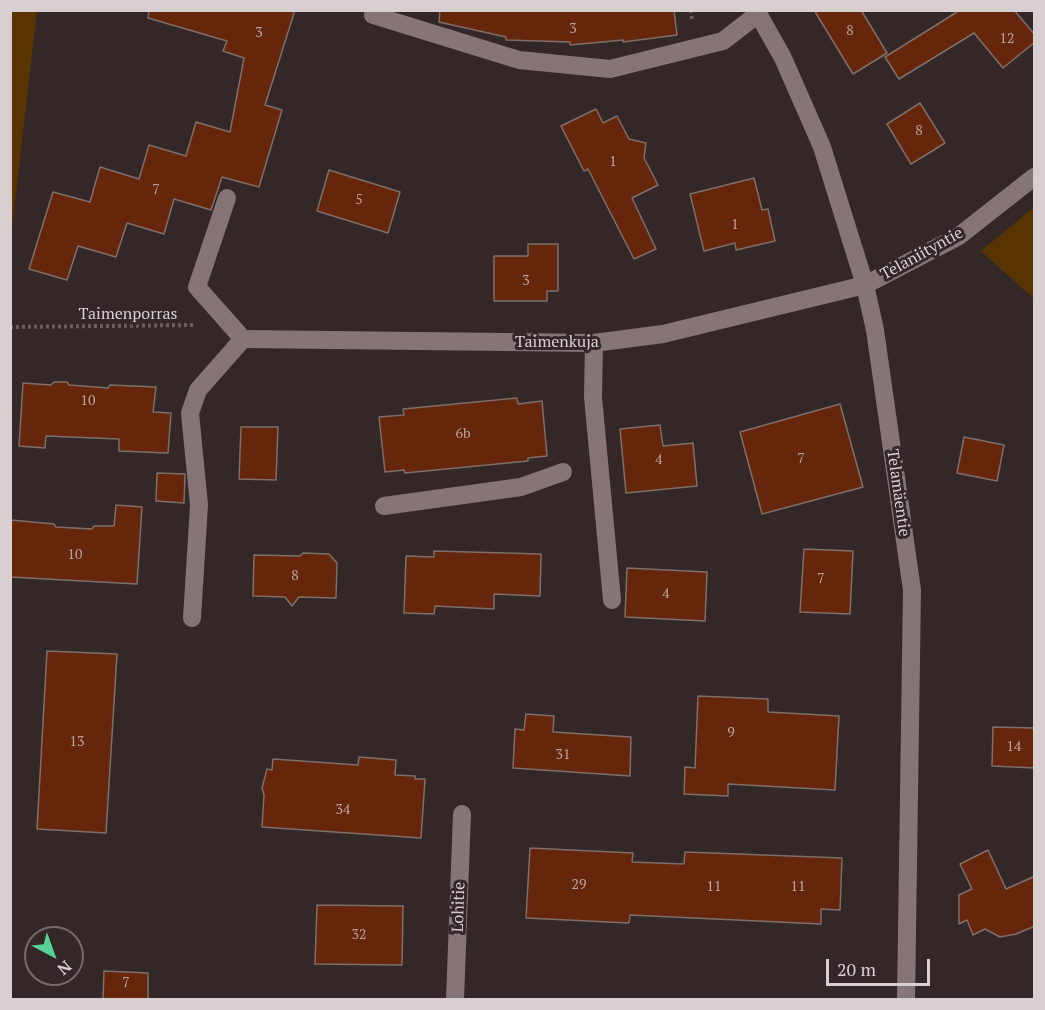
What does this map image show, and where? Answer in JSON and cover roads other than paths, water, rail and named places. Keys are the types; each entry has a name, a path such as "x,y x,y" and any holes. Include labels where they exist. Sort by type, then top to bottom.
{"street":[{"path":"373,15 519,60 610,69 723,41 757,12"},
{"name":"Telamäentie","path":"757,12 783,58 822,147 866,285 875,330 912,590 906,999"},
{"name":"Telaniityntie","path":"866,285 959,236 1035,177"},
{"path":"192,618 199,505 190,413 198,390 243,339 197,287 227,198"},
{"name":"Taimenkuja","path":"243,339 594,343 663,334 866,285"},
{"path":"594,343 593,397 612,600"},
{"path":"384,507 521,487 563,472"},
{"name":"Lohitie","path":"455,999 462,814"}]}
